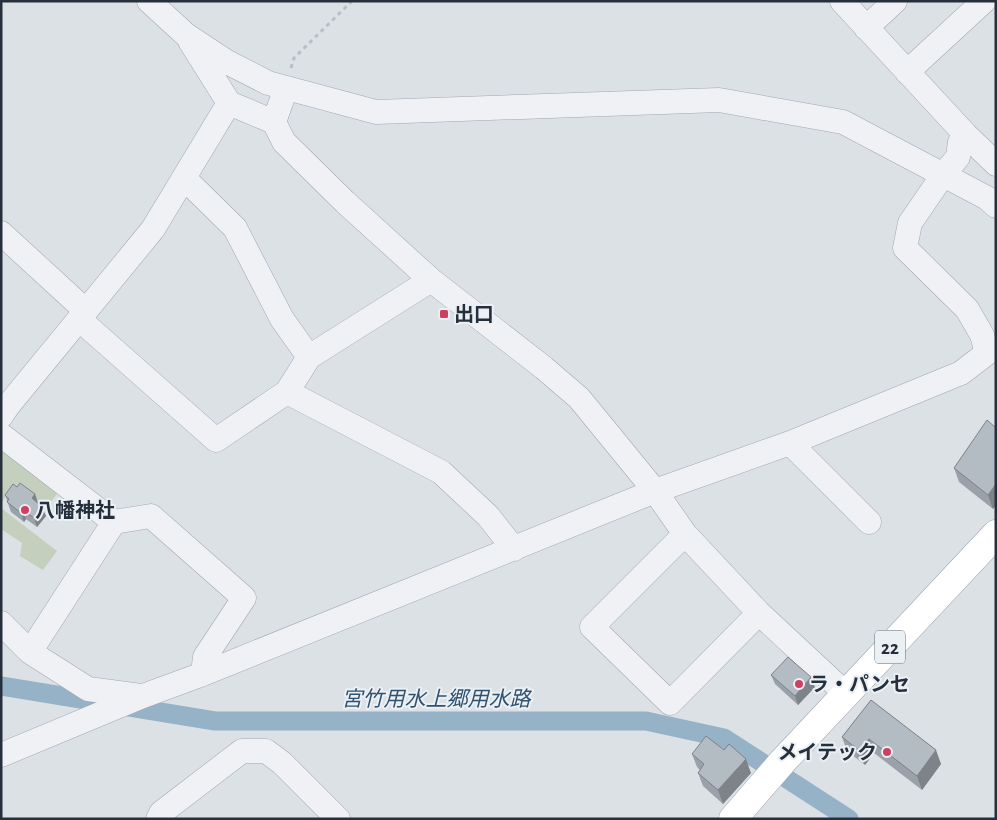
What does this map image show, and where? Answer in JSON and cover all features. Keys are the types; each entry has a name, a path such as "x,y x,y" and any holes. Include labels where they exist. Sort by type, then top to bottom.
{"main road":[{"name":"22","path":"732,819 783,761 994,538"}],"street":[{"path":"149,1 186,35 227,62 268,83 376,112 719,100 843,122 987,198 996,206"},
{"path":"842,1 965,134 996,164"},
{"path":"866,28 895,1"},
{"path":"907,72 984,1"},
{"path":"186,35 229,103 274,122 284,142 345,202 431,280 544,368 579,398 655,491 685,534 759,613 846,694"},
{"path":"274,122 286,88"},
{"path":"1,416 153,229 229,103"},
{"path":"1,755 655,491 790,443 961,373 991,351 967,309 905,248 910,223 943,175 958,157 960,142 965,134"},
{"path":"184,178 235,228 282,319 309,358"},
{"path":"1,233 82,315 216,440 287,392 309,358 431,280"},
{"path":"287,392 441,472 488,516 514,549"},
{"path":"1,436 114,522 151,516 244,598 205,657 203,674"},
{"path":"790,443 869,522"},
{"path":"30,652 114,522"},
{"path":"685,534 592,627 670,703 759,613"},
{"path":"1,623 30,652 88,688 135,700"},
{"path":"158,819 161,813 242,751 266,751 282,763 338,819"}],"path":[{"path":"286,88 294,58 352,1"}],"green space":[{"path":"1,442 63,487 47,506 15,485 1,503"},
{"path":"1,508 57,551 43,570 20,556 22,543 1,529"}],"building":[{"path":"987,420 996,428 996,484 988,495 954,468"},
{"name":"八幡神社","path":"20,483 35,494 32,498 42,507 34,518 23,510 21,513 7,502 9,499 5,495 13,484 17,487"},
{"path":"788,657 811,677 795,696 771,675"},
{"name":"メイテック","path":"871,700 936,750 917,776 869,739 860,751 842,737"},
{"path":"706,736 724,750 729,744 746,759 718,790 698,773 704,764 692,754"}],"waterway":[{"name":"宮竹用水上郷用水路","path":"1,686 215,721 646,721 724,738 849,819"}],"place":[{"name":"出口","path":"444,314"},
{"name":"八幡神社","path":"25,510"},
{"name":"ラ・パンセ","path":"799,684"},
{"name":"メイテック","path":"887,752"}]}
